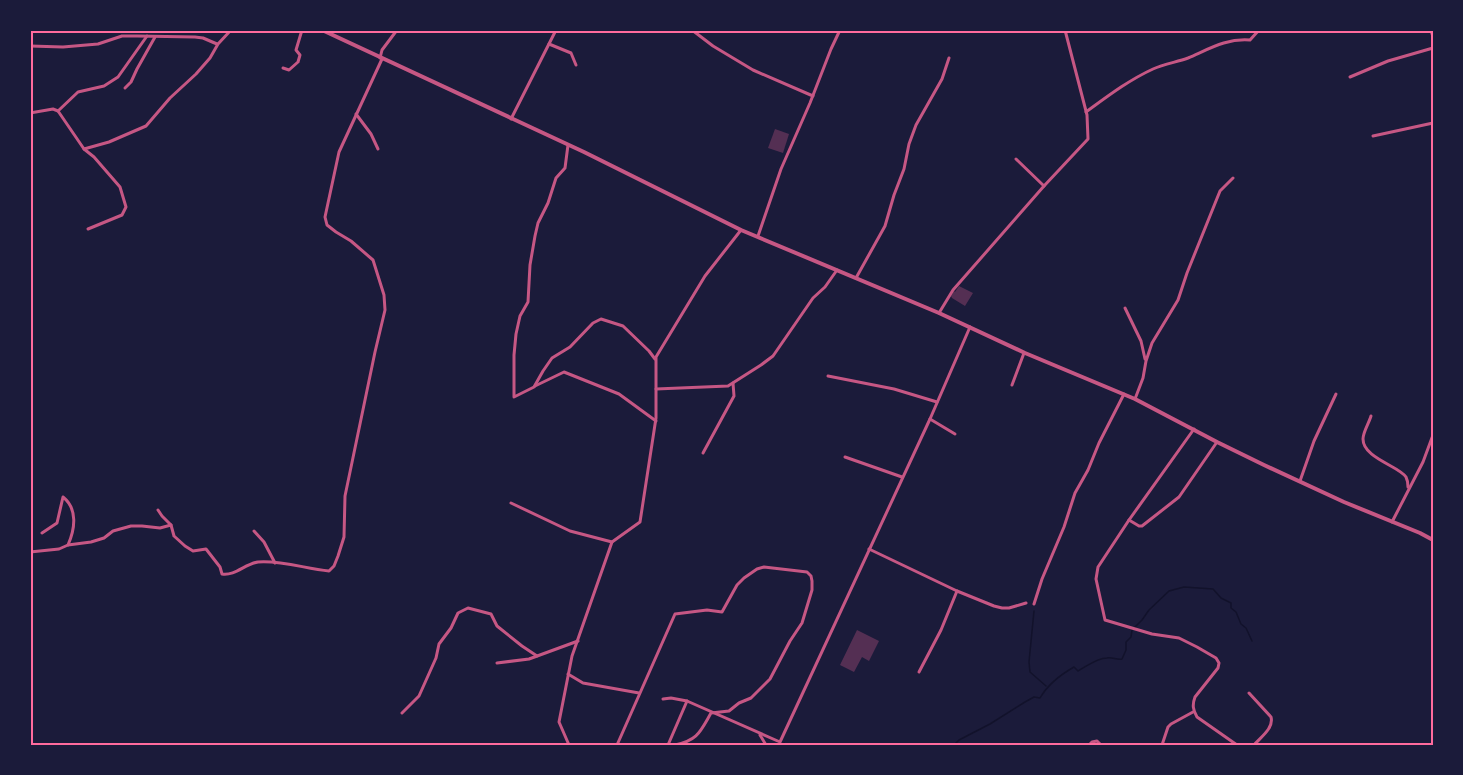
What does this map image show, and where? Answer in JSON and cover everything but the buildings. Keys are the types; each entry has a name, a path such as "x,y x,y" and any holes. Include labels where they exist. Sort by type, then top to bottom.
{"street":[{"path":"84,149 146,126 170,98 203,66 231,30"},
{"path":"283,68 289,70 298,62 300,55 296,50 302,30"},
{"path":"322,30 644,181 741,230 1124,394 1217,442 1433,540"},
{"path":"158,510 171,525 174,536 193,551 206,549 220,567 222,574 229,575 256,562 329,571 334,566 344,537 345,496 385,310 384,295 373,260 327,225 325,217 339,152 381,58 382,50 397,30"},
{"path":"512,119 556,30"},
{"path":"692,30 712,46 753,70 813,96"},
{"path":"758,236 781,169 840,30"},
{"path":"939,313 957,286 1088,139 1086,112 1065,30"},
{"path":"1086,112 1119,88 1153,69 1187,58 1229,40 1250,40 1259,30"},
{"path":"1431,30 1433,37"},
{"path":"195,37 202,32"},
{"path":"30,46 90,45 122,36 195,37 218,44"},
{"path":"58,111 78,92 104,87 117,77 147,36"},
{"path":"126,88 155,37"},
{"path":"549,44 571,53 576,65"},
{"path":"1350,77 1388,61 1433,48"},
{"path":"856,278 885,226 916,125 942,79 949,58"},
{"path":"30,113 53,109 58,111 84,149 120,187 126,207 122,215 88,229"},
{"path":"356,114 371,134 378,149"},
{"path":"1373,135 1433,123"},
{"path":"568,145 565,168 556,178 548,203 538,223 530,265 528,302 520,316 516,334 514,397 564,372 619,394 656,421"},
{"path":"1016,159 1044,186"},
{"path":"1135,399 1152,343 1179,300 1187,273 1220,191 1233,178"},
{"path":"569,745 559,722 572,656 612,542 640,522 656,421 656,357 705,276 741,230"},
{"path":"656,389 728,386 761,365 773,356 813,297 825,287 837,270"},
{"path":"1125,308 1141,341 1146,361"},
{"path":"534,387 552,358 570,347 593,323 601,320 623,326 656,359"},
{"path":"663,699 687,701 780,742 970,327"},
{"path":"649,351 661,349"},
{"path":"1012,385 1025,353"},
{"path":"828,376 894,389 937,402"},
{"path":"704,453 734,396 733,383"},
{"path":"1034,604 1075,493 1124,394"},
{"path":"1300,481 1314,441 1336,394"},
{"path":"1371,416 1364,443 1377,458 1404,474 1408,480 1408,489"},
{"path":"930,418 955,434"},
{"path":"1194,429 1098,567 1096,579 1105,621 1152,634 1179,638 1216,658 1219,663 1218,668 1195,697 1194,712 1197,717 1237,745"},
{"path":"1392,522 1423,462 1433,435"},
{"path":"1129,520 1142,526 1179,497 1217,442"},
{"path":"845,457 902,477"},
{"path":"42,533 57,523 63,497 66,498 73,509 73,533 68,545"},
{"path":"511,503 570,531 612,542"},
{"path":"30,552 91,543 104,538 113,531 131,526 160,528 171,525"},
{"path":"254,531 264,542 275,563"},
{"path":"869,549 978,601 1002,608 1026,603"},
{"path":"617,745 675,614 707,610 722,612 737,585 764,567 807,573 811,576 812,590 802,623 770,679 751,698 729,711 711,713"},
{"path":"920,672 957,591"},
{"path":"402,713 419,696 436,658 439,644 451,628 458,613 468,608 491,614 497,626 537,656"},
{"path":"497,663 529,659 578,641"},
{"path":"568,674 583,683 639,693"},
{"path":"1249,693 1273,720 1272,725 1254,745"},
{"path":"668,745 687,701"},
{"path":"1162,745 1171,723 1194,712"},
{"path":"675,745 691,741 698,735 711,713"},
{"path":"759,733 766,745"},
{"path":"1089,745 1097,741 1101,745"}],"waterway":[{"path":"954,745 1034,697 1040,698 1055,680 1074,667 1078,671 1100,659 1122,659 1132,630 1169,591 1184,587 1213,589 1221,598 1231,603 1231,608 1236,612 1252,641"},
{"path":"1034,611 1030,672 1046,686"}]}
